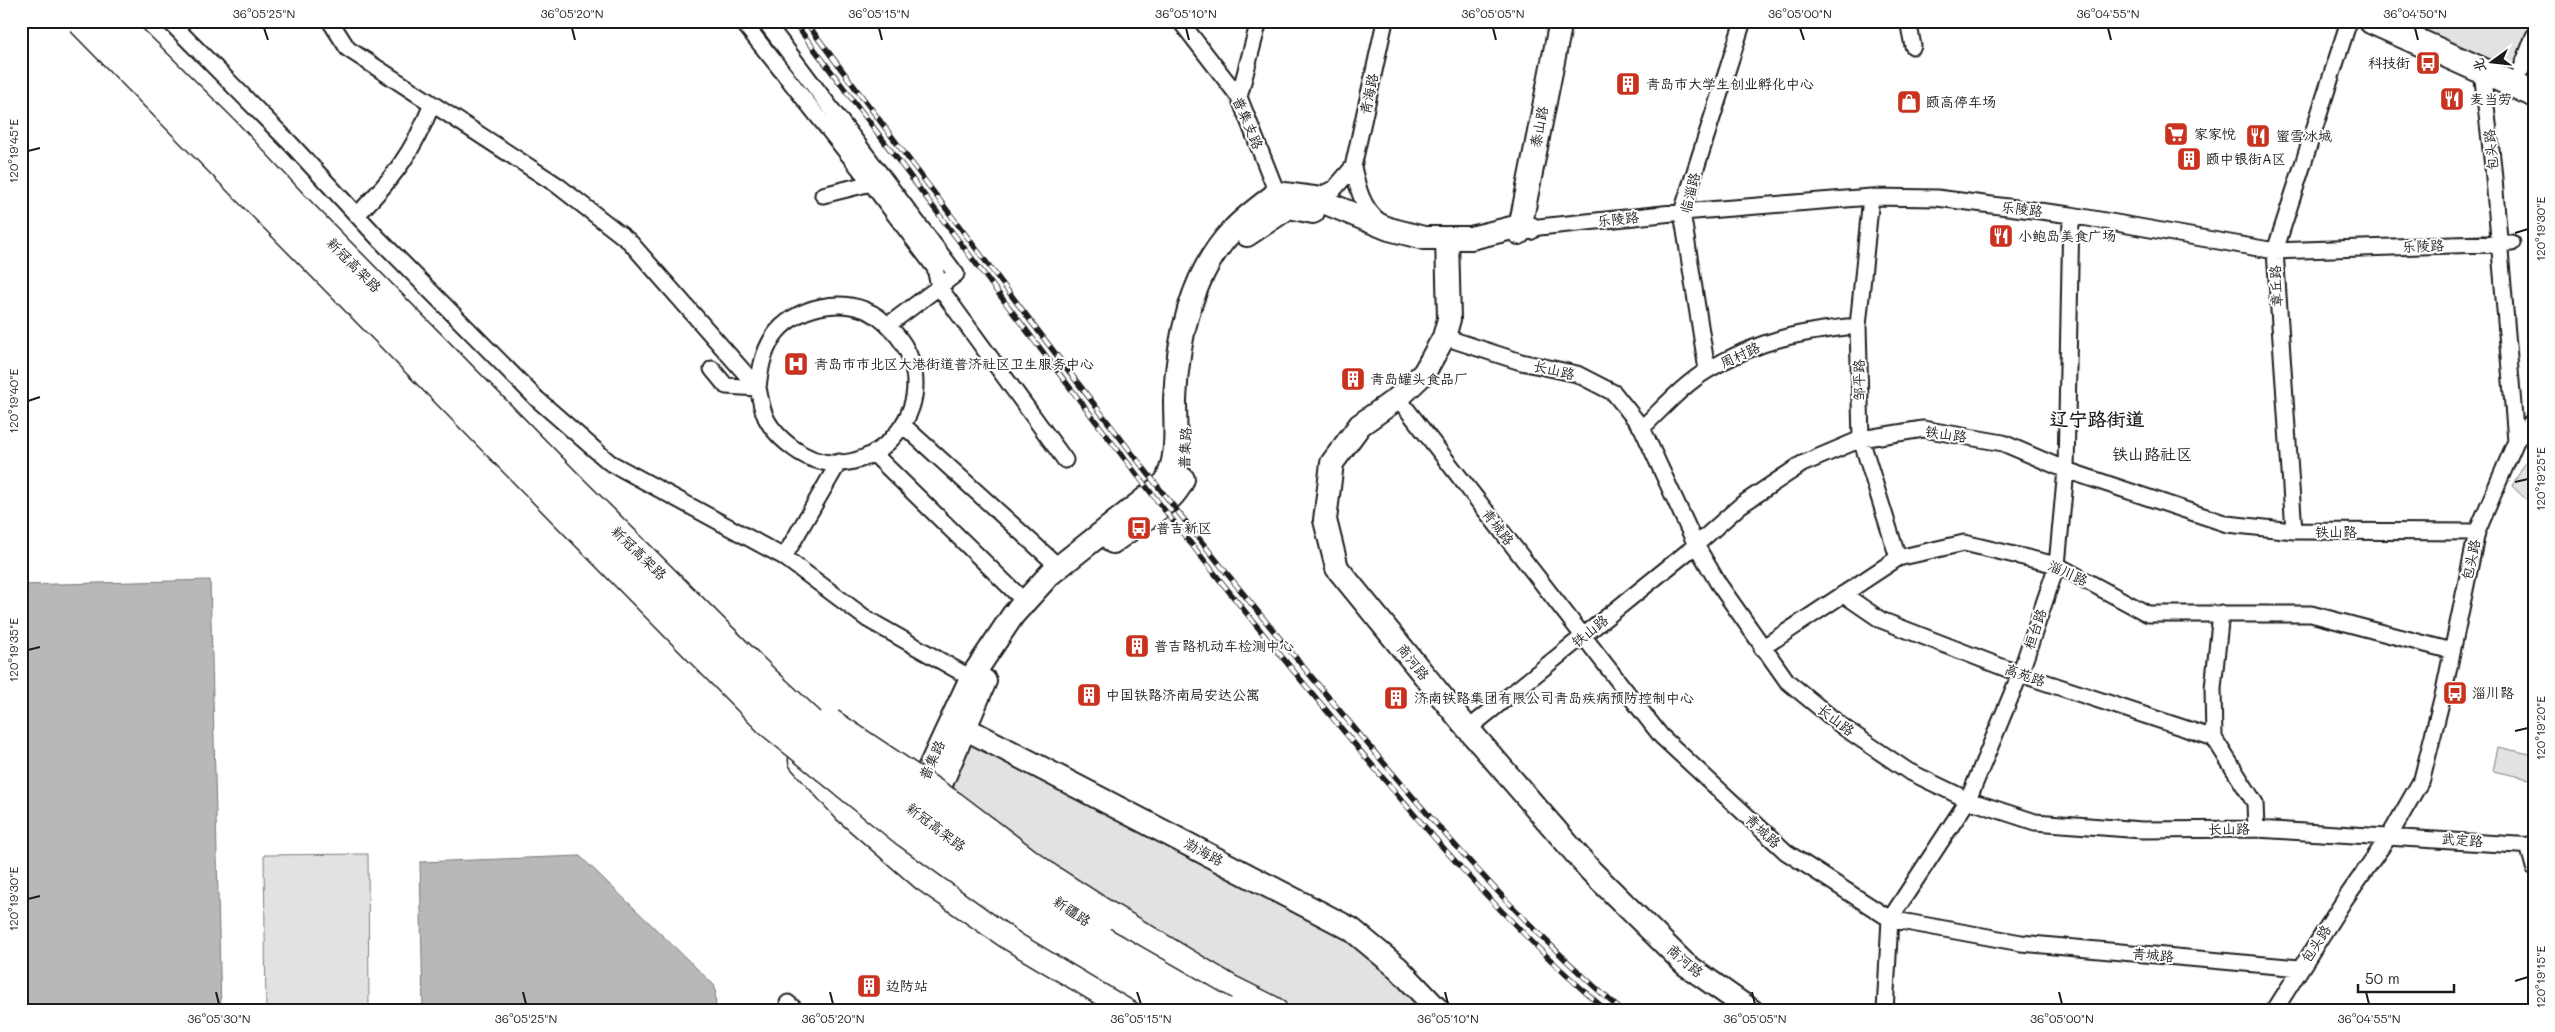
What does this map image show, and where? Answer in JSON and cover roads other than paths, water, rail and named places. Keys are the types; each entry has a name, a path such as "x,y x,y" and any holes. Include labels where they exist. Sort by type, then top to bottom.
{"highway":[{"name":"新冠高架路","path":"81,21 769,722 906,833 1030,922 1179,1011"},
{"name":"新冠高架路","path":"114,21 226,132 294,205 576,492 765,680 863,772 980,861 1050,911 1224,1011"},
{"path":"765,680 952,805 1047,877 1106,915 1230,989 1273,1011"},
{"path":"769,722 847,808 925,877 1009,935 1136,1011"}],"main road":[{"path":"2372,21 2534,94"},
{"path":"2408,21 2528,73"}],"street":[{"path":"169,21 291,144 357,215 537,399 609,462 784,557 867,619 971,678"},
{"path":"330,21 348,49 557,185 629,241 758,388"},
{"path":"742,21 871,183 935,268 939,287 1065,460"},
{"path":"765,21 956,274 888,325"},
{"name":"普集支路","path":"1180,21 1239,98 1283,200"},
{"path":"1239,98 1259,21"},
{"name":"青海路","path":"1385,21 1353,167 1359,193 1369,213 1389,229"},
{"name":"泰山路","path":"1523,229 1561,21"},
{"name":"泰山路","path":"1523,229 1574,21"},
{"name":"临淄路","path":"1707,370 1682,212 1743,21"},
{"path":"1908,21 1913,46"},
{"name":"章丘路","path":"2294,531 2275,278 2275,251 2314,126 2350,21"},
{"path":"2528,73 2534,36"},
{"name":"包头路","path":"2274,1011 2345,899 2390,835 2422,778 2452,651 2477,532 2516,441 2506,243 2482,71"},
{"path":"357,215 393,177 421,134 432,104"},
{"name":"青海路","path":"1314,198 1335,188 1353,167"},
{"path":"823,195 871,183"},
{"name":"乐陵路","path":"1283,200 1416,246 1523,229 1682,212 1871,197 1937,198 2071,215 2275,251 2506,243"},
{"name":"邹平路","path":"1871,197 1858,326 1861,439 1898,558"},
{"name":"乐陵路","path":"1283,200 1314,198 1389,229 1443,243 1473,247 1523,229"},
{"path":"957,724 971,678 1013,615 1059,567 1165,483 1171,472 1174,453 1177,368 1180,344 1207,264 1233,230 1283,200"},
{"name":"普集路","path":"1154,1011 1086,972 986,910 902,850 957,724 1025,618 1056,584 1159,508 1180,487 1184,473 1188,384 1193,341 1215,274 1229,252 1283,200"},
{"name":"桓台路","path":"1890,919 1968,800 2020,674 2058,565 2066,470 2071,215"},
{"path":"1443,243 1444,337"},
{"name":"商河路","path":"1443,243 1448,278 1449,319 1444,337 1424,373 1398,398 1360,425 1332,463 1325,520 1337,568 1468,729 1598,878 1685,964 1752,1011"},
{"path":"1448,278 1462,253 1473,247"},
{"path":"846,305 873,313 888,325 894,330 909,353 916,380 912,407 900,432 880,450 854,461 838,462 827,462 801,454 779,438 764,414 758,388 761,360 774,336 794,317 819,306 846,305"},
{"name":"周村路","path":"1642,428 1676,395 1707,370 1756,345 1811,330 1858,326"},
{"name":"长山路","path":"1444,337 1520,362 1577,374 1614,393 1642,428 1696,545 1762,648 1787,681 1843,727 1908,771 1968,800 2035,822 2142,830 2256,829 2390,835"},
{"path":"712,369 726,386 758,388"},
{"name":"青城路","path":"1398,398 1661,736 1786,852 1890,919 2021,943 2300,968"},
{"path":"2516,441 2534,419"},
{"path":"903,425 1059,567"},
{"name":"铁山路","path":"1468,729 1696,545 1740,505 1802,464 1861,439 1924,429 2003,443 2066,470 2227,524 2294,531 2477,532"},
{"path":"873,453 1025,602"},
{"path":"784,557 838,462"},
{"name":"淄川路","path":"1762,648 1898,558 1964,543 2058,565 2148,614 2311,614 2452,651"},
{"name":"高苑路","path":"1843,594 1881,620 2020,674 2214,738"},
{"path":"2221,613 2213,688 2214,738 2256,803 2256,829"},
{"name":"渤海路","path":"957,724 1351,929 1398,968 1439,1011"},
{"name":"新疆路","path":"924,800 984,850 1086,921 1239,1011"},
{"name":"武定路","path":"2390,835 2531,845"},
{"path":"2531,845 2534,867"},
{"path":"1886,1011 1890,919"}],"railway":[{"path":"793,21 1107,436 1301,680 1485,894 1524,934 1607,1011"},
{"path":"805,21 991,269 1180,515 1310,675 1421,807 1459,849 1538,932 1622,1011"}],"place":[{"name":"科技街","path":"2428,63"},
{"name":"青岛市大学生创业孵化中心","path":"1628,84"},
{"name":"麦当劳","path":"2452,99"},
{"name":"颐高停车场","path":"1909,102"},
{"name":"家家悦","path":"2176,134"},
{"name":"蜜雪冰城","path":"2258,136"},
{"name":"颐中银街A区","path":"2189,159"},
{"name":"小鲍岛美食广场","path":"2001,236"},
{"name":"青岛市市北区大港街道普济社区卫生服务中心","path":"796,364"},
{"name":"青岛罐头食品厂","path":"1353,379"},
{"name":"普吉新区","path":"1139,528"},
{"name":"普吉路机动车检测中心","path":"1137,646"},
{"name":"淄川路","path":"2455,693"},
{"name":"中国铁路济南局安达公寓","path":"1089,695"},
{"name":"济南铁路集团有限公司青岛疾病预防控制中心","path":"1396,698"},
{"name":"边防站","path":"869,986"}],"district":[{"name":"辽宁路街道","path":"2097,419"},
{"name":"铁山路社区","path":"2152,454"}]}
